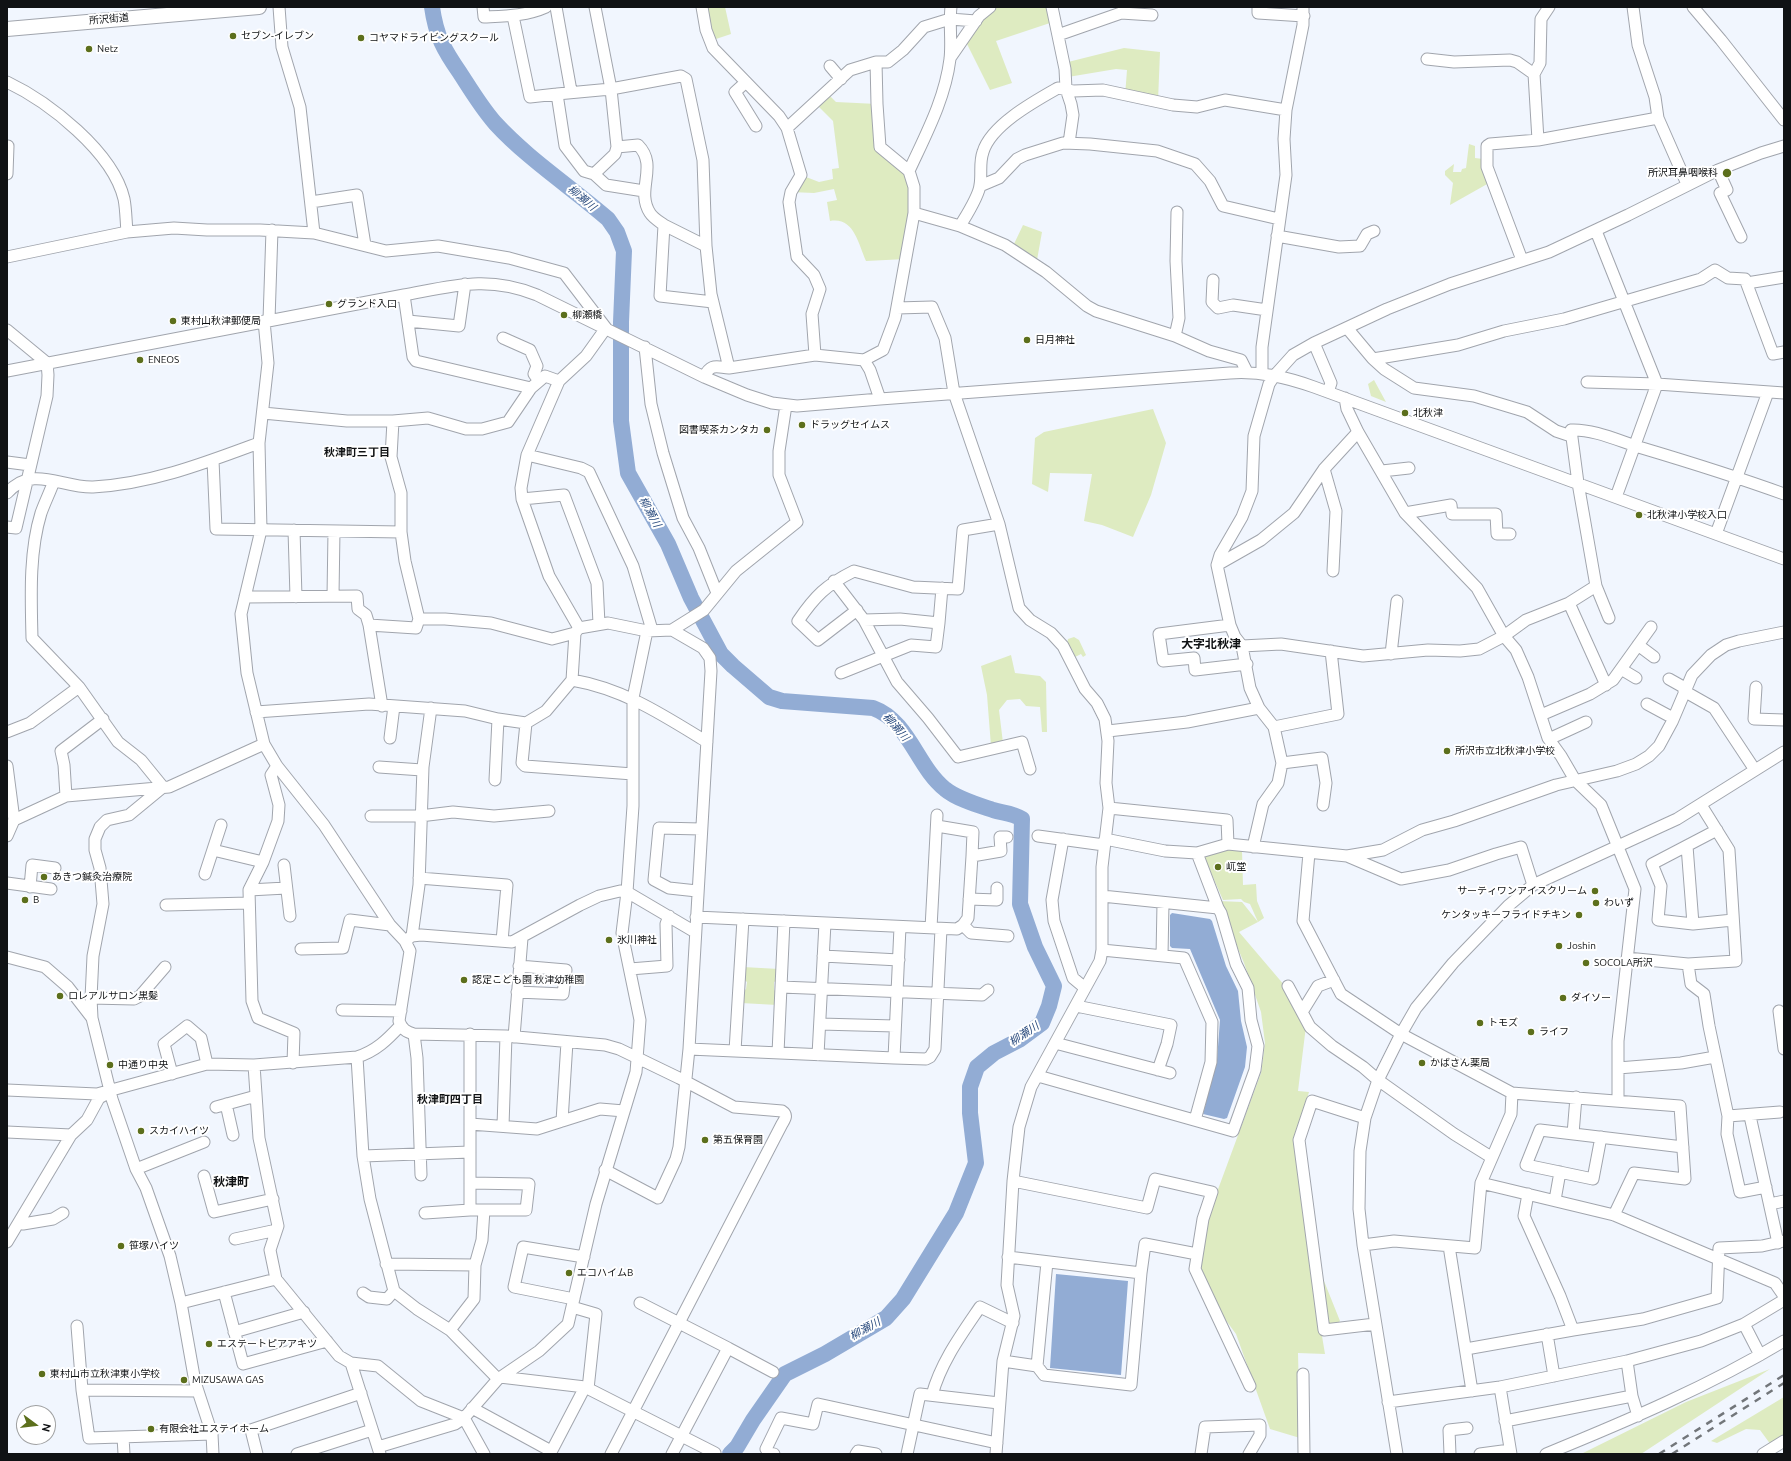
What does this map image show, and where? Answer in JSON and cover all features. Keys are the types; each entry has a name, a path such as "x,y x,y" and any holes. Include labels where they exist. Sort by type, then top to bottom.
{"main road":[{"name":"所沢街道","path":"7,29 259,7"}],"street":[{"path":"279,7 282,47 300,107 314,233"},
{"path":"483,7 484,17 513,16 536,12 546,7"},
{"path":"556,7 571,91"},
{"path":"594,174 615,154 617,147 611,89 595,7"},
{"path":"702,7 706,30 713,48 787,128 801,176 791,192 788,202 797,257 814,275 820,289 812,314 815,355"},
{"path":"909,171 938,109 950,58 950,7"},
{"path":"950,58 976,21 990,7"},
{"path":"1052,7 1065,69 1066,89 1069,94 1073,115 1070,143"},
{"path":"1258,7 1258,13 1303,12 1286,110 1284,139 1286,175 1262,347 1262,373"},
{"path":"1538,140 1534,74 1540,63 1541,19 1549,7"},
{"path":"1633,7 1638,45 1655,97 1658,118 1687,184"},
{"path":"1693,7 1784,120"},
{"path":"1058,35 1121,13 1152,15"},
{"path":"513,16 530,97 571,91 611,89 681,76 686,79 703,160 706,246 713,302 729,368"},
{"path":"787,128 850,70 876,62 888,62 903,50 924,27 950,19 976,21"},
{"path":"1427,59 1454,62 1510,60 1517,62 1534,74"},
{"path":"704,377 708,369 712,367 729,368 815,355 864,360 883,350 897,308 914,213 914,187 909,171 880,148 876,104 876,62"},
{"path":"830,66 841,79"},
{"path":"7,82 21,88 70,124 86,138 106,162 118,182 124,198 127,232"},
{"path":"746,82 735,92 756,126"},
{"path":"960,226 980,186 980,166 983,151 1004,123 1058,88 1073,91 1104,90 1126,96 1197,108 1225,100 1286,110"},
{"path":"557,94 565,146 584,171 594,174 606,185 644,191"},
{"path":"1522,260 1486,167 1487,146 1490,144 1538,140 1658,118"},
{"path":"980,186 999,178 1021,157 1063,143 1157,151 1195,164 1210,181 1223,206 1279,219"},
{"path":"617,147 638,145 644,151 649,172 644,195 650,213 664,225 706,246"},
{"path":"7,174 8,146"},
{"path":"1253,846 1263,804 1278,783 1282,763 1274,727 1259,708 1250,688 1247,664 1242,646 1235,637 1230,625 1217,565 1220,555 1242,517 1252,491 1254,436 1269,384 1275,375 1293,355 1314,343 1387,309 1450,284 1549,252 1596,231 1687,184 1718,170 1754,155 1784,146"},
{"path":"1718,170 1726,190 1720,193 1740,236"},
{"path":"311,202 357,195 365,246"},
{"path":"1175,336 1179,318 1176,261 1177,212"},
{"path":"914,213 960,226 1005,245 1023,256 1096,311 1175,336 1209,351 1241,360 1247,372"},
{"path":"664,225 660,296 713,302"},
{"path":"7,257 127,232 174,228 272,230 314,233 386,251 438,246 509,258 564,273 607,329"},
{"path":"272,230 266,321 268,364 259,443 261,530 241,614 241,629 247,673 264,744 276,766 324,825 390,926 408,939 512,942 593,899 620,891 627,892 695,932"},
{"path":"1596,231 1657,384 1616,497"},
{"path":"1277,236 1339,246 1360,246 1367,234 1374,232"},
{"path":"1373,359 1458,345 1504,331 1564,319 1701,279 1715,270 1728,278 1745,279 1773,354 1784,352"},
{"path":"1747,283 1784,277"},
{"path":"1213,280 1212,302 1218,308 1233,305 1267,310"},
{"path":"7,371 404,295 465,284 494,283 522,289 643,346 704,377 747,395 786,406 825,405 880,399 1247,372 1275,375 1345,398 1784,559"},
{"path":"408,321 459,326 465,284"},
{"path":"404,295 413,357 416,361 535,384"},
{"path":"774,1454 769,1453 766,1449 781,1418 813,1424 818,1404 913,1425 996,1449 1003,1361 1014,1316 1007,1285 1008,1257 1012,1181 1022,1114 1038,1076 1100,961 1102,950 1104,842 1109,808 1106,783 1108,731 1102,713 1085,689 1063,646 1050,633 1030,620 1019,608 999,524 954,394 945,338 932,307 897,308"},
{"path":"1347,328 1373,359 1384,369 1414,388 1474,396 1527,412 1556,431 1571,436"},
{"path":"256,712 332,706 394,706 465,711 498,719 526,723 546,711 572,680 577,630 549,576 522,499 520,488 527,455 559,381 586,356 607,329"},
{"path":"7,330 47,363 48,375 47,396 16,528 7,527"},
{"path":"503,338 530,350 537,366 534,374 535,384"},
{"path":"1314,343 1330,383 1328,392"},
{"path":"643,346 651,404 663,453 683,518 699,548 717,593"},
{"path":"864,360 870,370 880,399"},
{"path":"263,413 348,421 394,421 428,418 466,430 495,426 508,422 535,384 545,376 559,381"},
{"path":"1588,382 1657,384 1784,393"},
{"path":"1716,534 1768,392"},
{"path":"1345,398 1347,409 1358,432 1405,513 1477,588 1504,636 1516,650 1528,677 1549,739 1575,780 1601,805 1618,845 1635,889 1618,1041 1618,1100"},
{"path":"672,630 704,610 736,571 797,522 779,475 779,451 786,406"},
{"path":"370,625 416,628 419,619 404,561 401,494 391,457 394,421"},
{"path":"1609,618 1596,586 1578,484 1571,430 1582,430 1737,477 1784,494"},
{"path":"1217,565 1260,540 1294,513 1324,469 1358,432"},
{"path":"7,493 28,479 34,477 91,487 125,484 172,474 259,443"},
{"path":"351,1363 379,1450 455,1424 464,1418 499,1378 539,1351 568,1324 605,1170 636,1072 640,1020 622,933 627,892 633,774 633,698 650,630 634,566 589,472 581,468 527,455"},
{"path":"213,460 216,529 402,532"},
{"path":"7,462 30,465"},
{"path":"1382,471 1409,468"},
{"path":"1324,469 1336,511 1333,571"},
{"path":"54,481 41,514 34,554 31,603 32,638 80,687 118,742 141,760 163,787"},
{"path":"522,499 564,495 597,583 599,624"},
{"path":"1405,513 1451,505 1452,514 1496,514 1497,534 1510,534"},
{"path":"857,610 818,640 798,621 813,599 834,582 854,571 913,587 958,589 963,530 999,524"},
{"path":"294,530 296,597"},
{"path":"333,596 334,531"},
{"path":"834,582 864,620 885,656 897,682 928,718 958,757 1022,742 1030,769"},
{"path":"1242,646 1280,644 1363,656 1428,650 1460,651 1479,649 1504,636 1526,620 1569,602 1596,586"},
{"path":"841,674 911,645 936,647 942,588"},
{"path":"245,597 357,596 358,609 366,615 370,625 382,706"},
{"path":"1391,654 1397,601"},
{"path":"1569,602 1606,685"},
{"path":"419,619 445,619 491,623 552,639 577,630 608,623 650,630 672,630 703,648 710,658 711,671 689,1049 680,1147 658,1198 605,1170"},
{"path":"864,620 900,619 939,623"},
{"path":"1230,625 1159,634 1163,661 1194,658 1195,670 1247,664"},
{"path":"1541,715 1614,680 1651,627"},
{"path":"1038,836 1104,842 1165,851 1197,853 1228,844 1347,856 1383,850 1422,830 1454,821 1575,780 1617,771 1636,764 1649,756 1658,746 1673,718 1684,690 1700,664 1720,649 1739,641 1784,632"},
{"path":"1638,646 1654,657"},
{"path":"1274,727 1338,714 1331,651"},
{"path":"1621,669 1636,678"},
{"path":"1669,679 1714,708 1755,770"},
{"path":"572,680 596,684 633,698 707,742"},
{"path":"7,732 30,723 80,687"},
{"path":"1756,687 1754,719 1784,720"},
{"path":"1647,704 1673,718"},
{"path":"390,738 394,706"},
{"path":"431,708 422,770 419,878 408,939 410,951 399,1020 407,1032 414,1034 510,1036 605,1045 619,1049 686,1081 734,1107 782,1111 786,1117 612,1454"},
{"path":"1108,731 1187,722 1259,708"},
{"path":"66,796 64,765 61,751 103,719"},
{"path":"495,780 498,719"},
{"path":"1549,739 1586,722"},
{"path":"526,723 522,763 525,766 633,774"},
{"path":"14,820 66,796 169,787 264,744"},
{"path":"1397,1454 1375,1324 1359,1209 1360,1151 1365,1118 1378,1080 1401,1034 1416,1008 1453,962 1508,906 1534,885 1618,845 1671,822 1701,805 1784,752"},
{"path":"1282,763 1322,758 1326,783 1323,805"},
{"path":"7,766 8,786 14,820 7,836"},
{"path":"276,766 271,775 279,805 278,821 263,862 250,890 249,903 252,1001 258,1018 294,1034 293,1063"},
{"path":"379,767 422,770"},
{"path":"163,787 130,815 107,820 100,827 95,839 95,850 100,868 103,904 93,956 90,998 92,1018 110,1092 136,1169 146,1188 170,1256 181,1303 197,1391 212,1434 213,1454"},
{"path":"1627,958 1688,964 1736,961 1729,850 1701,805"},
{"path":"1109,808 1227,820 1228,844"},
{"path":"371,816 420,816 453,812 494,816 549,811"},
{"path":"689,1049 926,1059 934,1053 936,1049 938,994 936,928 937,820 973,832 968,918 963,925 957,929 936,928 900,927 696,917"},
{"path":"205,874 221,826"},
{"path":"697,891 669,888 654,880 659,828 701,829"},
{"path":"1717,830 1652,864 1661,886 1658,920 1693,924 1733,920"},
{"path":"972,856 1001,851 1000,837 1007,837"},
{"path":"1064,839 1052,900 1054,921 1073,978 1085,988"},
{"path":"1688,846 1693,924"},
{"path":"1347,856 1401,880 1450,870 1521,847 1534,885"},
{"path":"213,850 263,862"},
{"path":"1038,1076 1233,1131 1255,1070 1258,1046 1251,1020 1248,988 1236,964 1221,913 1197,853"},
{"path":"1309,853 1303,921 1341,994 1401,1034 1512,1093 1680,1106 1685,1179 1634,1173 1614,1215"},
{"path":"30,887 32,865 55,868"},
{"path":"284,865 290,916"},
{"path":"419,878 507,885 502,941"},
{"path":"7,883 51,889"},
{"path":"250,890 286,888"},
{"path":"969,899 997,900 997,888"},
{"path":"1102,896 1218,908"},
{"path":"166,905 249,903"},
{"path":"1162,903 1162,956"},
{"path":"630,968 668,966 666,924 669,916"},
{"path":"736,1051 743,919"},
{"path":"301,949 343,948 350,920 390,926"},
{"path":"778,1053 784,921"},
{"path":"818,1055 825,923"},
{"path":"963,925 971,933 1008,936"},
{"path":"894,1058 900,927"},
{"path":"503,1126 510,1036 517,992 522,938"},
{"path":"1102,950 1184,958 1212,1022 1211,1062 1195,1120"},
{"path":"823,956 899,960"},
{"path":"7,957 45,967 68,987 92,1018"},
{"path":"1688,964 1691,984 1704,994 1728,1116 1727,1134 1740,1192 1766,1187"},
{"path":"517,992 563,994 566,970 519,966"},
{"path":"90,998 134,999 140,996 165,968"},
{"path":"1302,1012 1318,986 1334,980"},
{"path":"1288,986 1310,1027 1332,1046 1454,1134 1491,1157"},
{"path":"781,987 982,995 988,990"},
{"path":"1076,1006 1171,1025 1167,1044 1158,1070"},
{"path":"342,1010 400,1011"},
{"path":"1779,1011 1784,1049"},
{"path":"820,1024 895,1026"},
{"path":"7,1090 97,1094 110,1092 207,1064 254,1065 357,1057 370,1053 382,1045 401,1025"},
{"path":"172,1074 164,1044 187,1026 201,1038 207,1064"},
{"path":"414,1034 417,1058 421,1176"},
{"path":"470,1034 470,1210"},
{"path":"562,1121 567,1042"},
{"path":"1055,1043 1170,1073"},
{"path":"357,1057 363,1156 374,1217 394,1291 417,1309 450,1330 499,1378 587,1388 715,1453"},
{"path":"1618,1068 1681,1063 1716,1057"},
{"path":"254,1065 259,1138 278,1226 270,1250 276,1279 339,1356 351,1363 378,1366 421,1401 464,1418 484,1454"},
{"path":"7,1242 52,1170 71,1135 87,1120 99,1098 110,1092"},
{"path":"1363,1245 1394,1241 1475,1248 1481,1183 1511,1114 1512,1093"},
{"path":"233,1135 221,1105 256,1096"},
{"path":"1573,1134 1576,1097"},
{"path":"1365,1118 1312,1101 1299,1140 1324,1330 1375,1324"},
{"path":"470,1124 537,1129 600,1109 624,1111"},
{"path":"1728,1116 1750,1116 1780,1112"},
{"path":"1466,1349 1547,1334 1643,1319 1717,1298 1720,1248 1762,1246 1781,1242 1770,1204 1750,1116"},
{"path":"1601,1138 1593,1179 1526,1165 1540,1130 1683,1147"},
{"path":"7,1132 71,1135"},
{"path":"136,1169 204,1142"},
{"path":"363,1156 470,1152"},
{"path":"1555,1200 1560,1172"},
{"path":"1012,1181 1147,1208 1155,1179 1212,1192 1203,1219 1195,1269 1250,1386"},
{"path":"203,1182 214,1212 235,1211 273,1198"},
{"path":"425,1213 470,1210 526,1210 529,1184 470,1183"},
{"path":"1481,1183 1614,1215 1775,1283 1784,1296"},
{"path":"1528,1194 1524,1216 1560,1296 1573,1330"},
{"path":"1770,1204 1784,1201"},
{"path":"450,1330 474,1299 475,1266 482,1240 484,1210"},
{"path":"19,1222 22,1224 53,1219 63,1213"},
{"path":"235,1239 272,1231 276,1232"},
{"path":"1047,1262 1037,1366 1044,1375 1131,1384 1145,1244 1197,1254"},
{"path":"472,1408 551,1453 587,1388 596,1314 573,1303 514,1287 523,1246 584,1257"},
{"path":"1449,1246 1472,1391"},
{"path":"1008,1257 1141,1274"},
{"path":"386,1264 475,1266"},
{"path":"181,1303 276,1279"},
{"path":"363,1293 369,1297 387,1299 394,1291"},
{"path":"224,1292 243,1364 327,1341"},
{"path":"1388,1402 1500,1387 1627,1362 1701,1341 1744,1324 1784,1300"},
{"path":"640,1303 773,1372"},
{"path":"932,1395 937,1377 953,1346 980,1307 1013,1323"},
{"path":"234,1332 304,1312"},
{"path":"1744,1324 1760,1355"},
{"path":"77,1326 82,1390 89,1438 212,1434"},
{"path":"1547,1334 1554,1376"},
{"path":"1546,1454 1638,1416 1760,1355 1784,1341"},
{"path":"672,1454 728,1348"},
{"path":"1003,1361 1037,1366"},
{"path":"1627,1362 1632,1396 1638,1416"},
{"path":"1303,1374 1304,1454"},
{"path":"1480,1454 1510,1452 1500,1387"},
{"path":"82,1390 197,1391"},
{"path":"257,1454 251,1430 361,1393"},
{"path":"907,1454 920,1394 999,1403"},
{"path":"1505,1421 1632,1396"},
{"path":"1201,1454 1205,1427 1260,1425 1260,1435 1249,1454"},
{"path":"1450,1454 1449,1430 1467,1428"},
{"path":"297,1454 372,1430"},
{"path":"123,1437 124,1454"},
{"path":"1763,1454 1784,1441"},
{"path":"856,1454 858,1451 876,1454"}],"green space":[{"path":"705,7 725,7 731,34 716,39 712,37"},
{"path":"990,7 1052,7 1056,21 996,41 1012,83 990,90 964,38"},
{"path":"1124,48 1160,52 1158,101 1125,96 1127,70 1116,69 1068,77 1068,62"},
{"path":"826,92 836,102 877,104 880,147 909,171 914,187 906,259 866,261 857,239 850,227 845,223 830,221 827,202 837,200 834,189 814,193 791,192 801,175 819,182 833,179 832,169 839,168 833,121 815,103"},
{"path":"1469,144 1475,146 1475,158 1483,159 1489,183 1450,205 1453,183 1445,175 1445,171 1454,164 1453,172 1461,172 1462,169 1466,168"},
{"path":"1023,225 1042,232 1037,260 1014,244"},
{"path":"1374,380 1386,402 1371,396 1368,384"},
{"path":"1153,409 1166,443 1151,495 1133,537 1102,525 1084,521 1092,474 1050,473 1048,492 1032,484 1035,438 1044,432"},
{"path":"1074,637 1079,640 1086,655 1083,657 1081,654 1075,657 1073,651 1067,643 1068,639"},
{"path":"1011,655 1015,673 1040,676 1046,682 1047,732 1042,732 1040,707 1026,706 1020,699 1007,700 999,710 1003,743 991,746 987,695 981,666"},
{"path":"1232,848 1242,851 1243,885 1256,884 1257,901 1264,918 1258,922 1250,904 1241,899 1223,900 1204,857 1206,855"},
{"path":"1218,901 1242,902 1258,922 1239,932 1285,986 1306,1026 1298,1091 1309,1092 1295,1138 1308,1241 1340,1321 1322,1336 1325,1354 1298,1353 1300,1438 1270,1429 1236,1334 1197,1281 1210,1211 1261,1073 1265,1043 1261,1012 1244,963"},
{"path":"743,967 779,969 779,979 774,982 774,990 778,993 777,1005 741,1003 742,993 746,989 747,982 743,979"},
{"path":"1770,1369 1641,1454 1581,1454 1686,1402"},
{"path":"1784,1397 1784,1438 1771,1445 1760,1430 1746,1429 1717,1443 1711,1441"}],"water":[{"path":"1172,913 1210,919 1212,921 1226,966 1238,991 1241,1021 1247,1047 1245,1067 1227,1118 1224,1119 1203,1114 1217,1060 1220,1020 1190,949 1172,948 1170,946 1170,915"},
{"path":"1056,1274 1128,1281 1121,1375 1050,1368"}],"waterway":[{"name":"柳瀬川","path":"432,7 438,35 445,50 490,117 521,149 608,219 617,232 624,251 621,322 621,421 628,473 668,544 691,598 721,654 769,697 782,701 873,708 885,714 896,723 935,780 950,793 968,801 993,810 1012,814 1022,819 1020,904 1035,947 1054,986 1049,1006 1042,1023 1019,1040 994,1053 977,1067 970,1087 970,1113 976,1163 956,1213 903,1299 886,1318 825,1354 785,1374 753,1420 737,1447 730,1454"}],"railway":[{"path":"1659,1454 1784,1375"},
{"path":"1672,1454 1784,1383"}],"place":[{"name":"セブン-イレブン","path":"233,36"},
{"name":"コヤマドライビングスクール","path":"361,38"},
{"name":"Netz","path":"89,49"},
{"name":"所沢耳鼻咽喉科","path":"1727,173"},
{"name":"グランド入口","path":"329,304"},
{"name":"柳瀬橋","path":"564,315"},
{"name":"東村山秋津郵便局","path":"173,321"},
{"name":"日月神社","path":"1027,340"},
{"name":"ENEOS","path":"140,360"},
{"name":"北秋津","path":"1405,413"},
{"name":"ドラッグセイムス","path":"802,425"},
{"name":"図書喫茶カンタカ","path":"767,430"},
{"name":"北秋津小学校入口","path":"1639,515"},
{"name":"所沢市立北秋津小学校","path":"1447,751"},
{"name":"屼堂","path":"1218,867"},
{"name":"あきつ鍼灸治療院","path":"44,877"},
{"name":"サーティワンアイスクリーム","path":"1595,891"},
{"name":"B","path":"25,900"},
{"name":"わいず","path":"1596,903"},
{"name":"ケンタッキーフライドチキン","path":"1579,915"},
{"name":"氷川神社","path":"609,940"},
{"name":"Joshin","path":"1559,946"},
{"name":"SOCOLA所沢","path":"1586,963"},
{"name":"認定こども園 秋津幼稚園","path":"464,980"},
{"name":"ロレアルサロン黒髪","path":"60,996"},
{"name":"ダイソー","path":"1563,998"},
{"name":"トモズ","path":"1480,1023"},
{"name":"ライフ","path":"1531,1032"},
{"name":"かばさん薬局","path":"1422,1063"},
{"name":"中通り中央","path":"110,1065"},
{"name":"スカイハイツ","path":"141,1131"},
{"name":"第五保育園","path":"705,1140"},
{"name":"笹塚ハイツ","path":"121,1246"},
{"name":"エコハイムB","path":"569,1273"},
{"name":"エステートピアアキツ","path":"209,1344"},
{"name":"東村山市立秋津東小学校","path":"42,1374"},
{"name":"MIZUSAWA GAS","path":"184,1380"},
{"name":"有限会社エステイホーム","path":"151,1429"}],"district":[{"name":"秋津町三丁目","path":"357,452"},
{"name":"大字北秋津","path":"1211,644"},
{"name":"秋津町四丁目","path":"450,1099"},
{"name":"秋津町","path":"231,1182"}]}
